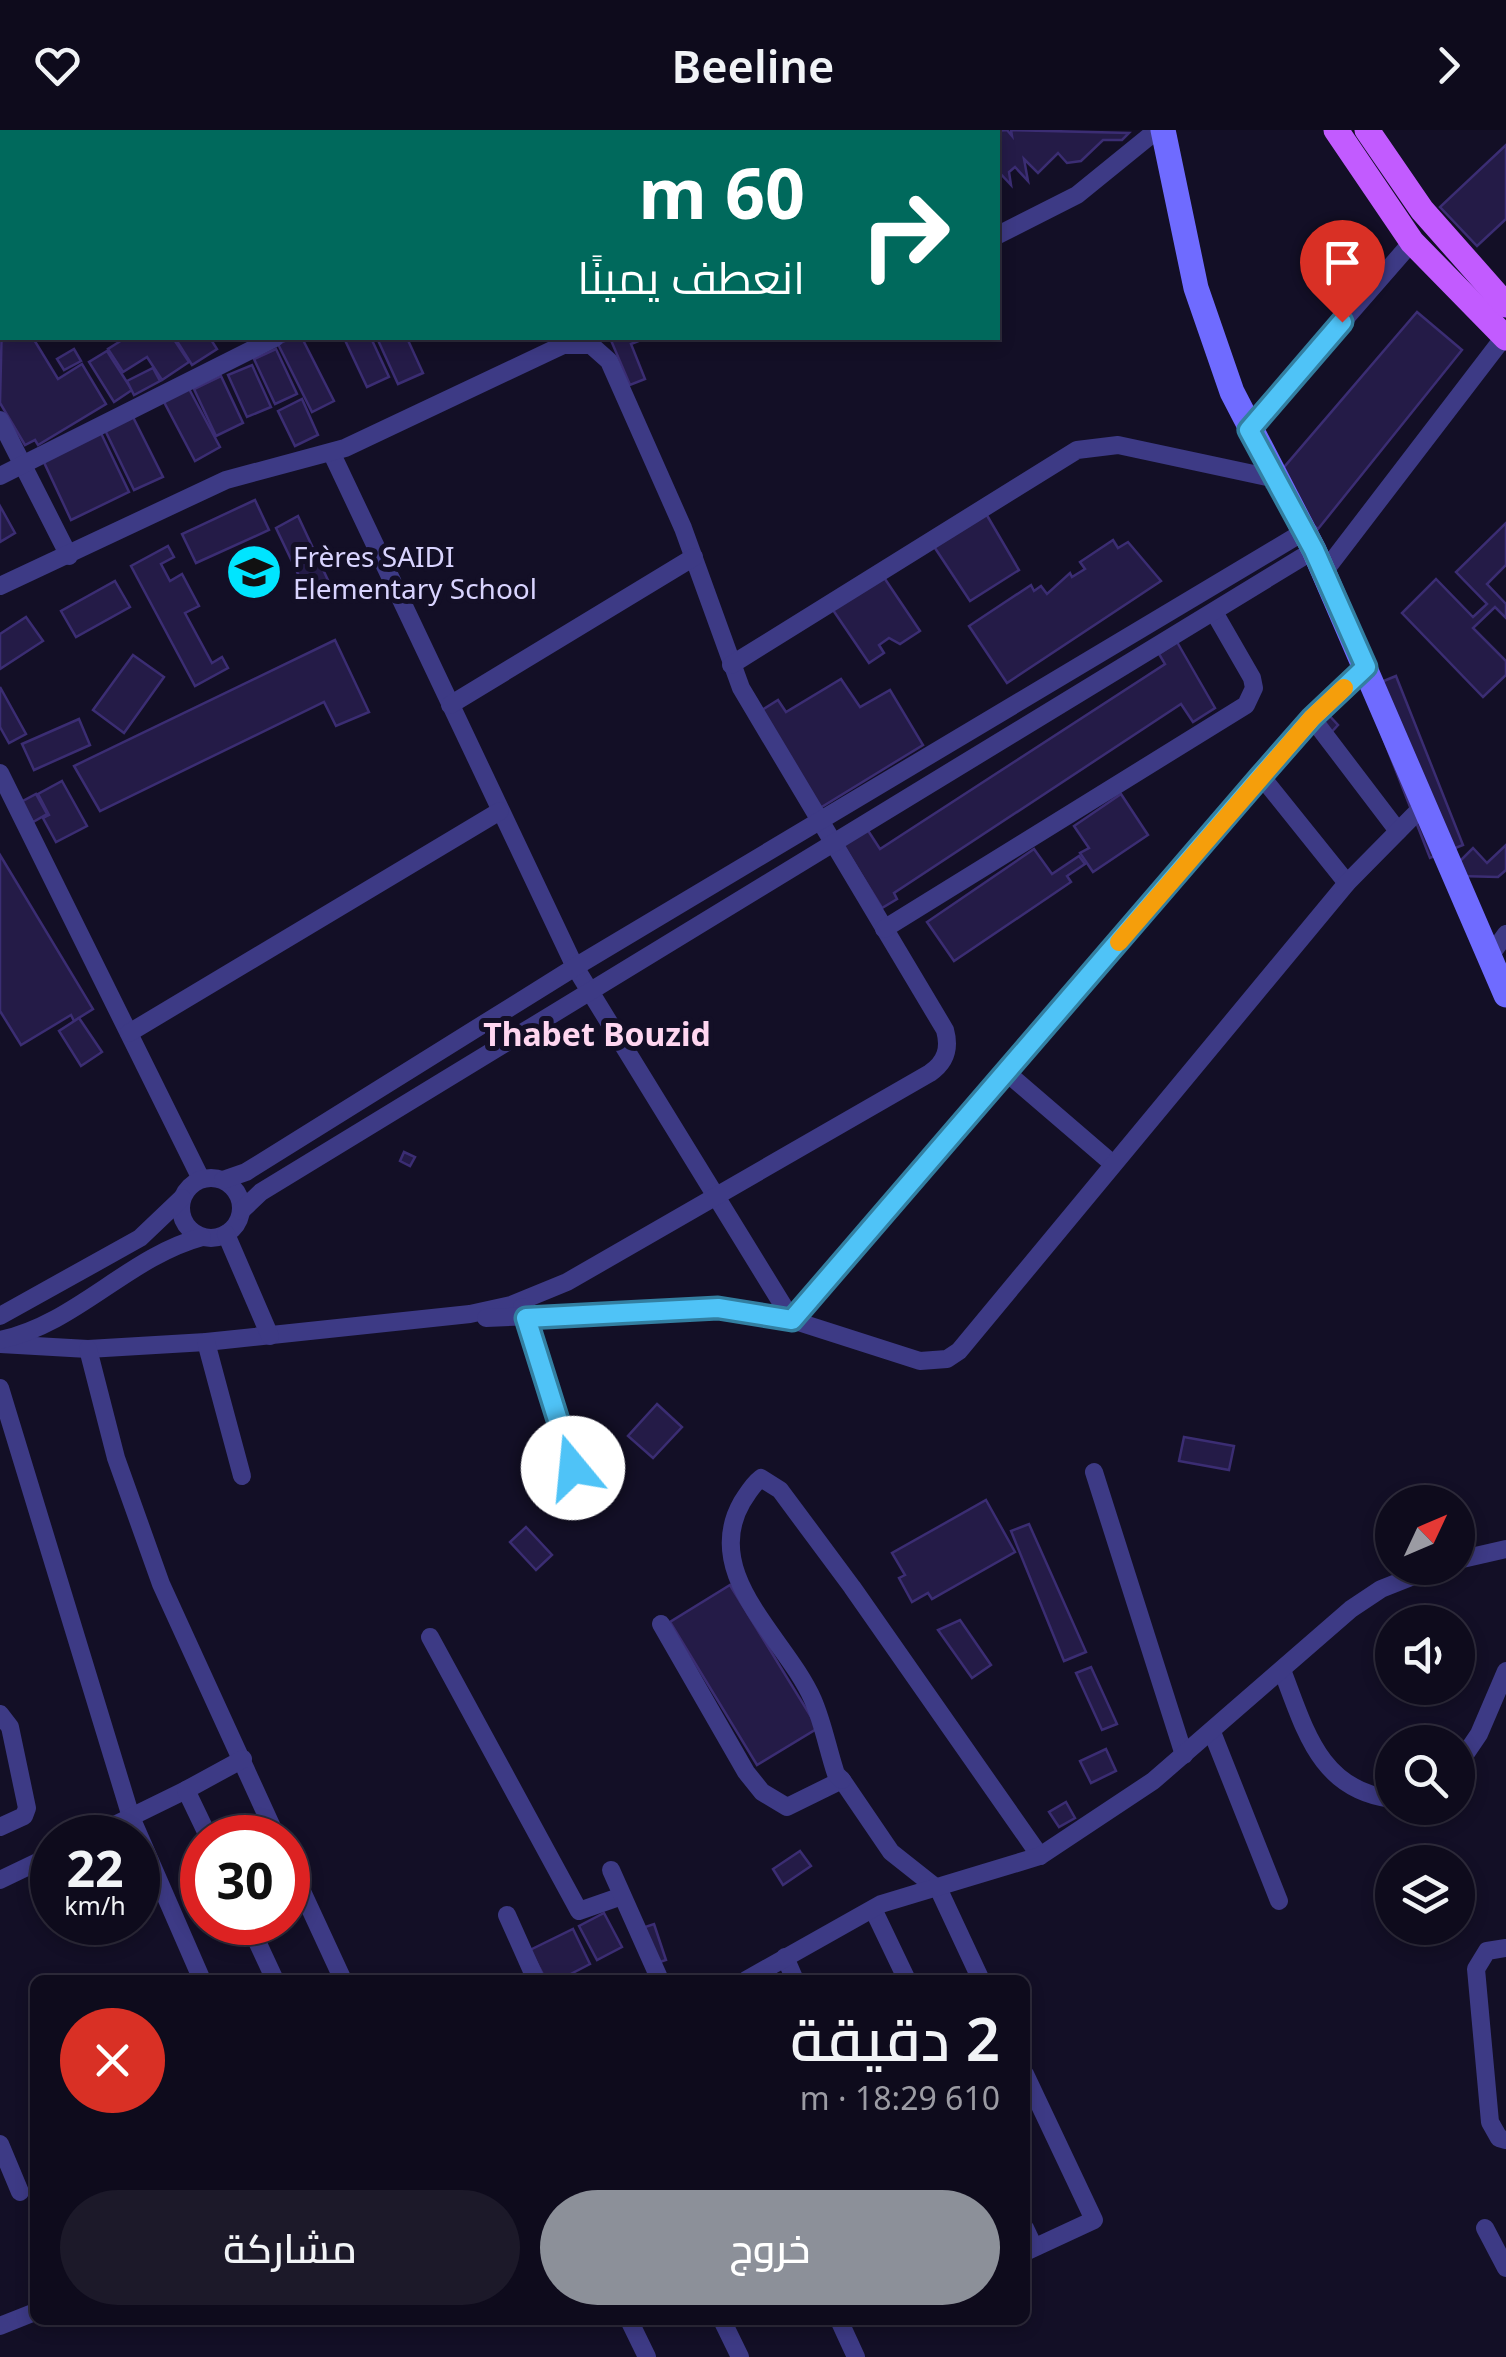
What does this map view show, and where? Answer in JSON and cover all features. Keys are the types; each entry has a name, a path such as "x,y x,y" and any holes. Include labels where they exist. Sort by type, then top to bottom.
{"main road":[{"path":"1336,130 1412,242 1505,337"},
{"path":"1367,130 1422,210 1506,304"}],"street":[{"path":"1000,235 1064,203 1160,130 1196,288 1249,430 1314,551 1506,995"},
{"path":"1249,430 1412,242"},
{"path":"0,1342 36,1330 160,1253 202,1237 226,1234 260,1192 590,995 1314,551 1505,337"},
{"path":"0,476 271,340"},
{"path":"0,586 226,480 332,454 563,344 590,344 609,360 694,557 731,665 945,1030 948,1048 942,1063 524,1310"},
{"path":"0,420 68,556"},
{"path":"731,665 1087,446 1118,445 1277,479"},
{"path":"332,454 575,968 792,1320"},
{"path":"0,1316 140,1238 201,1179 223,1180 246,1172 820,821 1314,551"},
{"path":"450,705 694,557"},
{"path":"884,929 1246,705 1252,678 1214,612"},
{"path":"792,1320 1261,776 1312,718 1366,667"},
{"path":"1312,718 1398,831"},
{"path":"0,773 201,1179"},
{"path":"1261,776 1347,883"},
{"path":"0,1342 88,1349 206,1342 524,1310 718,1308 792,1320 920,1361 948,1359 1347,883 1422,807"},
{"path":"128,1033 500,811"},
{"path":"1490,956 1506,934"},
{"path":"1007,1073 1113,1164"},
{"path":"223,1180 238,1192 241,1211"},
{"path":"182,1198 184,1222 202,1237"},
{"path":"226,1234 270,1336"},
{"path":"524,1310 573,1468"},
{"path":"206,1342 242,1476"},
{"path":"88,1349 116,1458 161,1584 267,1815"},
{"path":"0,1388 5,1426 131,1815"},
{"path":"1094,1472 1184,1755"},
{"path":"979,1975 939,1890 891,1852 836,1774 813,1701 749,1601 732,1560 728,1537 737,1512 761,1478 780,1490 852,1587 1040,1856"},
{"path":"1475,1556 1506,1549"},
{"path":"754,1975 873,1909 1040,1856 1184,1755 1350,1609 1391,1585"},
{"path":"661,1624 736,1756 762,1792 787,1807 842,1780"},
{"path":"430,1637 580,1911 622,1896"},
{"path":"1282,1670 1310,1746 1328,1768 1360,1791 1375,1795"},
{"path":"1503,1677 1506,1706"},
{"path":"1475,1740 1503,1677"},
{"path":"0,1714 10,1728 27,1808 24,1816 0,1827"},
{"path":"1212,1732 1279,1902"},
{"path":"133,1815 243,1758"},
{"path":"186,1790 198,1815"},
{"path":"0,1880 30,1865"},
{"path":"611,1870 658,1975"},
{"path":"160,1883 200,1975"},
{"path":"310,1909 341,1975"},
{"path":"873,1909 905,1975"},
{"path":"507,1916 534,1975"},
{"path":"259,1945 274,1975"},
{"path":"1506,1948 1487,1951 1476,1969 1490,2122 1499,2138 1506,2140"},
{"path":"784,1957 793,1975"},
{"path":"1030,2085 1094,2220 1030,2250"},
{"path":"0,2144 20,2192"},
{"path":"1485,2228 1506,2268"},
{"path":"0,2326 30,2314"},
{"path":"630,2325 646,2357"},
{"path":"724,2325 740,2357"},
{"path":"841,2325 856,2357"}],"building":[{"path":"1007,130 1012,136 1011,130 1129,133 1122,140 1103,140 1081,161 1067,163 1058,153 1038,173 1024,159 1028,181 1015,167 1009,172 1011,185 1000,173 1000,131"},
{"path":"1506,145 1506,219 1477,246 1440,207"},
{"path":"1417,312 1462,350 1318,529 1267,487"},
{"path":"2,340 34,340 58,379 82,364 106,404 38,445 35,440 25,445 0,403"},
{"path":"174,340 189,362 162,380 147,357 123,372 108,349 119,342"},
{"path":"176,340 211,340 217,349 192,365"},
{"path":"303,340 334,401 312,412 278,344"},
{"path":"345,340 372,340 389,377 367,387"},
{"path":"378,340 408,340 423,373 398,384"},
{"path":"611,340 641,340 631,344 645,379 630,385"},
{"path":"74,349 81,361 64,370 57,359"},
{"path":"276,349 297,394 275,404 254,359"},
{"path":"107,351 132,390 114,402 89,362"},
{"path":"252,365 271,407 247,417 228,375"},
{"path":"153,368 160,381 134,395 127,381"},
{"path":"221,376 243,423 216,436 194,389"},
{"path":"188,387 220,447 195,461 163,400"},
{"path":"302,399 318,435 295,446 278,411"},
{"path":"133,417 163,477 134,490 105,430"},
{"path":"100,431 129,492 71,520 42,458"},
{"path":"255,500 269,530 196,563 182,534"},
{"path":"0,506 15,533 0,542"},
{"path":"985,512 1019,570 970,601 933,545"},
{"path":"298,516 333,591 311,601 276,528"},
{"path":"1506,523 1506,565 1487,584 1506,604 1506,618 1495,607 1473,628 1506,661 1506,675 1483,697 1402,613 1436,579 1473,617 1487,604 1456,572"},
{"path":"1113,540 1118,548 1128,542 1161,581 1007,683 969,626 1031,585 1034,591 1041,586 1047,594 1070,573 1072,577 1085,569 1080,562"},
{"path":"168,546 174,557 161,564 170,581 182,574 199,606 185,613 212,663 222,657 228,668 195,686 131,566"},
{"path":"883,576 920,631 900,644 889,638 879,645 884,653 869,663 833,610"},
{"path":"115,581 130,607 76,637 61,611"},
{"path":"26,617 43,641 0,669 0,634"},
{"path":"335,640 369,712 336,726 324,702 100,811 74,766"},
{"path":"1177,642 1215,708 1193,722 1181,704 894,893 897,899 882,908 843,845 867,829 880,849 1165,664 1159,654"},
{"path":"133,655 164,677 124,733 93,710"},
{"path":"1396,676 1463,845 1430,858 1364,689"},
{"path":"841,679 860,707 890,690 923,745 820,808 762,710 778,700 786,712"},
{"path":"0,687 26,734 9,743 0,727"},
{"path":"1325,711 1338,725 1326,738 1312,725"},
{"path":"79,719 90,745 34,770 22,744"},
{"path":"62,781 87,826 56,842 43,818 49,815 38,794"},
{"path":"36,794 47,814 33,822 21,802"},
{"path":"1121,794 1148,835 1093,872 1080,853 1089,848 1074,826"},
{"path":"1506,845 1506,870 1498,877 1459,876 1452,869 1473,848 1487,863"},
{"path":"1034,849 1052,874 1079,856 1085,864 1067,876 1071,882 954,961 927,922"},
{"path":"0,855 93,1009 74,1021 71,1015 21,1045 0,1011"},
{"path":"79,1018 102,1052 81,1066 59,1031"},
{"path":"404,1152 415,1157 410,1166 400,1161"},
{"path":"657,1404 682,1427 653,1458 628,1436"},
{"path":"1184,1437 1234,1446 1229,1470 1179,1461"},
{"path":"986,1500 1015,1552 932,1599 928,1593 912,1602 899,1578 905,1575 892,1553"},
{"path":"1029,1524 1086,1652 1064,1661 1011,1531"},
{"path":"526,1527 552,1555 536,1570 510,1542"},
{"path":"730,1585 818,1728 757,1765 670,1622"},
{"path":"960,1620 991,1665 972,1678 938,1630"},
{"path":"1091,1667 1117,1724 1102,1730 1076,1673"},
{"path":"1106,1749 1116,1771 1091,1783 1080,1761"},
{"path":"1066,1802 1075,1818 1059,1827 1049,1812"},
{"path":"800,1851 811,1866 783,1885 773,1869"},
{"path":"604,1913 622,1947 597,1960 579,1926"},
{"path":"654,1924 666,1960 654,1964 642,1928"},
{"path":"573,1929 590,1964 569,1975 543,1975 530,1950"}],"slow traffic":[{"path":"1119,942 1312,718 1344,688"}],"place":[{"name":"Frères SAIDI Elementary School","path":"254,572"}],"district":[{"name":"Thabet Bouzid","path":"597,1033"}],"route":[{"path":"573,1468 526,1318 718,1308 792,1320 1261,776 1312,718 1366,667 1314,550 1249,430 1342,322"}]}
